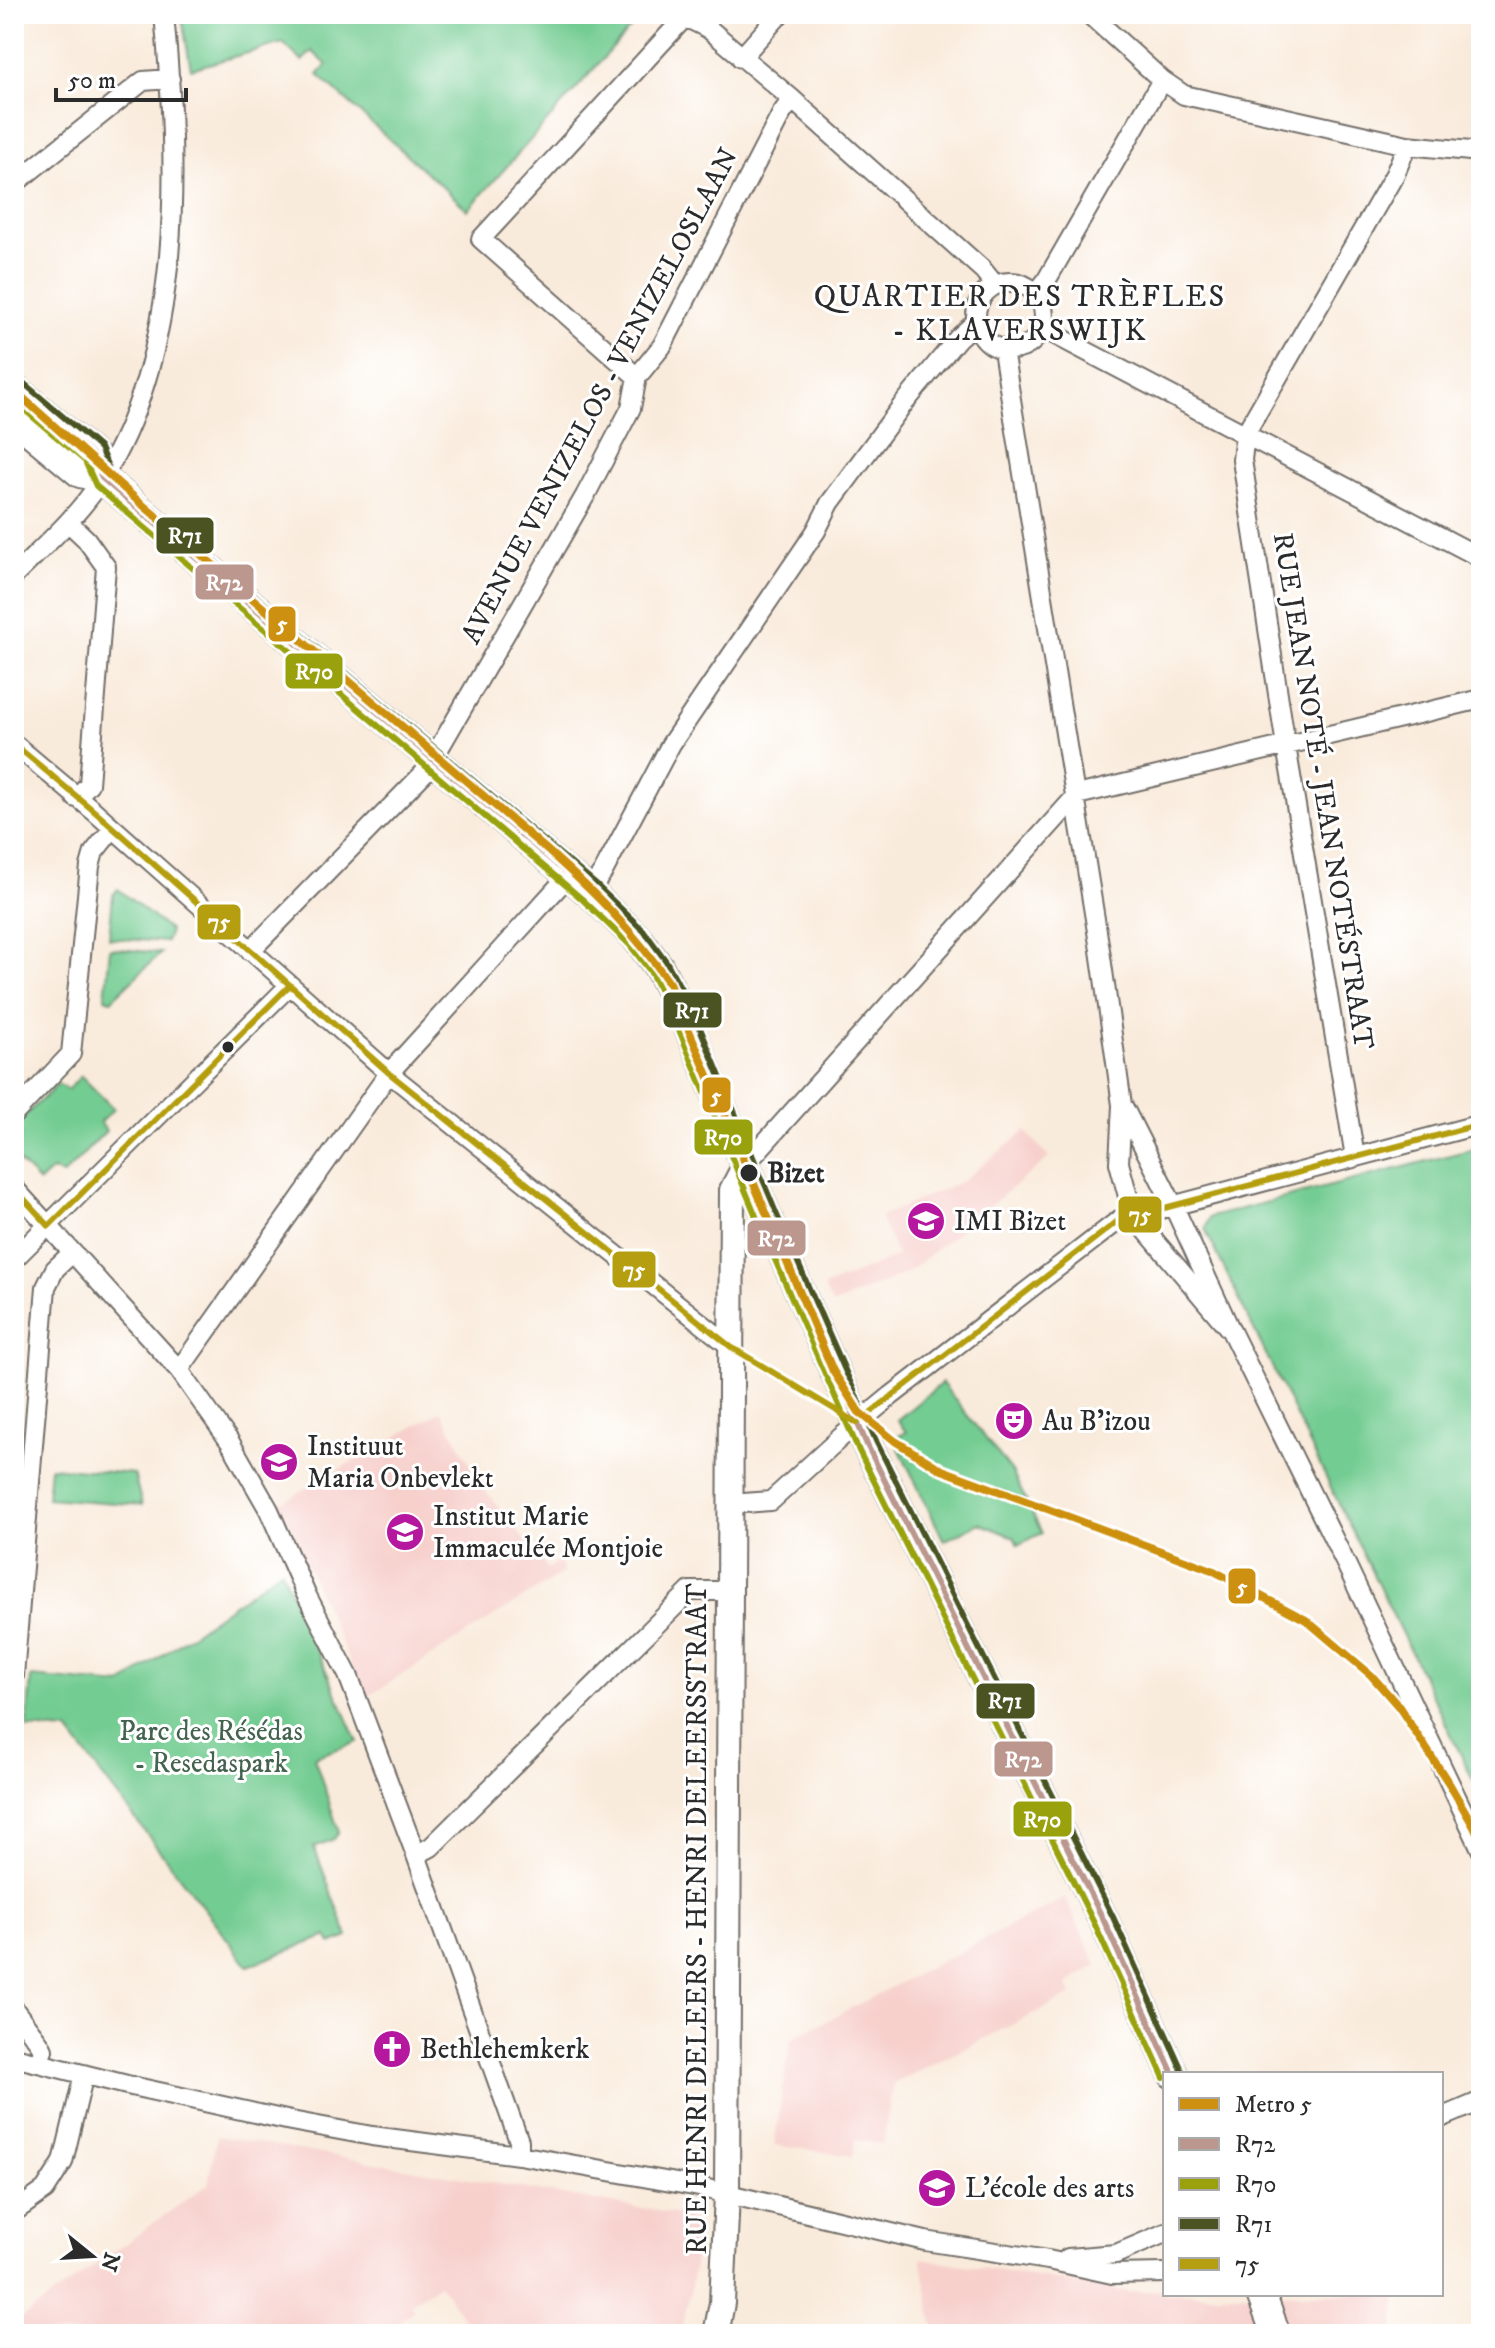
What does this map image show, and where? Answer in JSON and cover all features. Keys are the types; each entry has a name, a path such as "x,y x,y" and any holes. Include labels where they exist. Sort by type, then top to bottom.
{"main road":[{"path":"14,388 93,455 102,478"},
{"path":"14,418 80,473 102,478 579,884 636,937 658,966 684,1016 857,1423 1104,1921 1172,2072"},
{"path":"1262,2296 1276,2334"}],"street":[{"path":"14,576 68,522 102,478 134,418 166,284 172,208 170,79 164,14"},
{"path":"741,58 780,14"},
{"path":"1089,14 1162,80 1184,95 1407,145 1481,152"},
{"path":"637,377 481,239 685,17 709,29 792,99 983,270 995,285"},
{"path":"14,184 143,81 170,79"},
{"path":"1036,294 1162,80"},
{"name":"AVENUE VENIZELOS - VENIZELOSLAAN","path":"250,951 420,779 433,760 585,496 631,408 637,377 662,346 792,99"},
{"path":"1245,434 1395,174 1407,145"},
{"path":"1003,282 1021,284 1036,294 1044,310 1042,328 1038,336 1022,348 1003,350 991,345 981,335 976,322 979,300 995,285 1003,282"},
{"path":"179,1370 389,1073 579,884 603,872 671,744 816,531 851,472 958,338 976,322"},
{"path":"1042,328 1481,558"},
{"path":"1003,350 1077,795 1122,1105 1119,1163 1133,1215 1231,1331"},
{"name":"RUE JEAN NOTÉ - JEAN NOTÉSTRAAT","path":"1245,434 1242,460 1355,1157"},
{"path":"68,522 86,539 106,567 89,784 76,798"},
{"path":"745,1165 1077,795 1481,699"},
{"path":"14,744 389,1073 731,1347"},
{"path":"14,1114 71,1054 90,866 94,852 113,828"},
{"path":"14,1259 289,986"},
{"path":"1122,1105 1173,1205 1481,1849"},
{"path":"730,1504 771,1501 857,1423 1119,1220 1481,1124"},
{"name":"RUE HENRI DELEERS - HENRI DELEERSSTRAAT","path":"716,2334 722,2303 727,2194 732,1190 745,1165"},
{"path":"14,1188 179,1370 230,1442 269,1510 305,1592 348,1675 519,2141 519,2155"},
{"path":"14,1676 46,1287 55,1269 72,1253"},
{"path":"416,1855 443,1836 690,1591 729,1591"},
{"path":"14,2009 43,2050 39,2063"},
{"path":"14,2057 291,2121 372,2136 519,2155 727,2194 925,2241 1048,2260 1112,2274 1163,2273"},
{"path":"14,2212 45,2190 63,2162 84,2074"},
{"path":"1443,2117 1481,2101"},
{"path":"1048,2260 1116,2254 1163,2234"}],"shaded area":[{"name":"IMI Bizet","path":"1026,1131 1049,1158 907,1273 832,1305 824,1287 897,1256 880,1217 964,1180"},
{"name":"Institut Marie Immaculée Montjoie","path":"441,1411 484,1489 548,1569 560,1561 564,1572 366,1698 279,1504"},
{"path":"1065,1898 1097,1965 1067,1984 1072,1995 893,2084 883,2144 855,2140 852,2156 774,2145 791,2039"},
{"path":"217,2136 686,2216 696,2226 696,2251 680,2334 475,2334 439,2284 410,2304 414,2310 382,2334 14,2334 14,2324 208,2184"},
{"path":"921,2258 1129,2292 1163,2290 1163,2296 1397,2296 1394,2334 935,2334"}],"green space":[{"path":"181,14 643,14 468,210 318,75 327,65 312,51 302,61 283,43 191,69"},
{"path":"118,889 170,931 166,942 109,938 113,895"},
{"path":"110,948 161,953 111,1000 105,998"},
{"path":"81,1076 114,1109 100,1122 106,1131 63,1175 52,1170 39,1182 14,1157 14,1143 21,1135 14,1126 58,1084 67,1090"},
{"path":"1481,1147 1481,1796 1205,1229 1210,1217"},
{"path":"942,1383 1012,1472 1042,1533 1018,1545 1014,1537 979,1523 944,1541 894,1438 906,1432 897,1420"},
{"path":"50,1467 134,1474 142,1505 47,1498"},
{"name":"Parc des Résédas - Resedaspark","path":"281,1570 358,1742 314,1757 339,1832 334,1839 314,1847 348,1937 331,1944 327,1936 248,1966 68,1731 27,1728 31,1677 121,1685"}],"metro line":[{"name":"5","path":"14,390 137,500 547,850 628,929 669,983 833,1371 859,1412 895,1441 942,1470 1212,1570 1306,1620 1371,1675 1399,1707 1481,1839"}],"transit line":[{"name":"R71","path":"20,380 100,448 110,472 595,884 644,931 666,961 693,1011 776,1213 877,1443 1113,1917 1182,2070"},
{"name":"R72","path":"14,388 93,455 102,478 589,892 636,937 658,966 684,1016 767,1217 868,1447 1104,1921 1172,2072"},
{"name":"R70","path":"14,401 85,461 96,486 582,899 629,944 650,971 675,1020 758,1221 859,1451 1095,1925 1163,2076"},
{"name":"75","path":"14,744 389,1073 731,1347 857,1423"},
{"name":"75","path":"14,1188 49,1226 289,986"},
{"name":"75","path":"857,1423 1119,1220 1481,1124"}],"place":[{"name":"Bizet","path":"749,1173"},
{"name":"IMI Bizet","path":"926,1221"},
{"name":"Au B'izou","path":"1014,1421"},
{"name":"Instituut Maria Onbevlekt","path":"279,1462"},
{"name":"Institut Marie Immaculée Montjoie","path":"405,1532"},
{"name":"Bethlehemkerk","path":"392,2049"},
{"name":"L'école des arts","path":"937,2188"}],"district":[{"name":"QUARTIER DES TRÈFLES - KLAVERSWIJK","path":"1020,314"}]}
